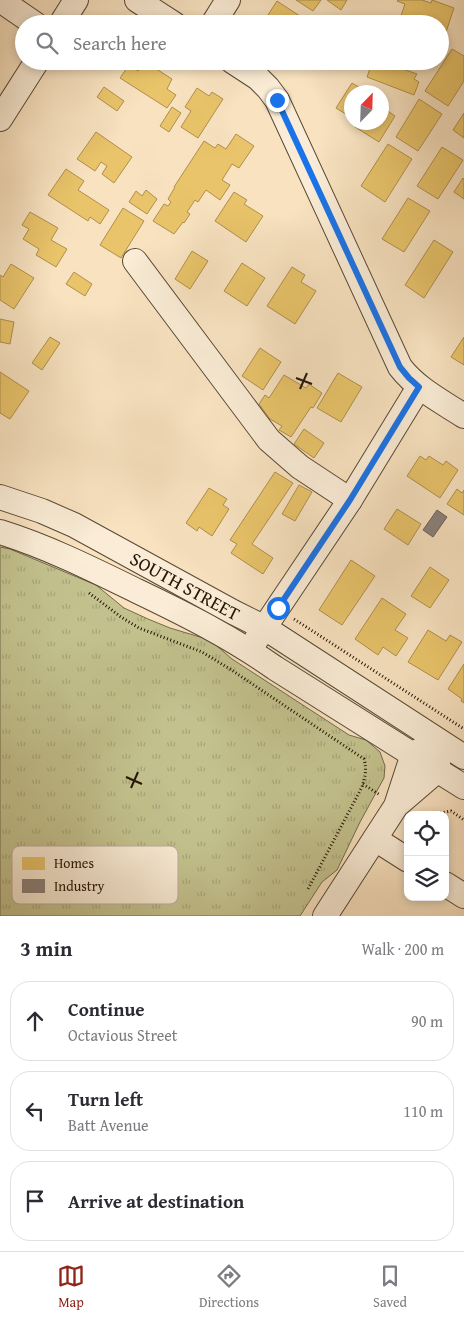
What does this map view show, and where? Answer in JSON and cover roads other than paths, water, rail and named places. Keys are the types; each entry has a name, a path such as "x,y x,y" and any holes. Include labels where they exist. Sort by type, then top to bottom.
{"street":[{"path":"0,0 22,15"},
{"path":"66,15 76,0"},
{"path":"137,0 160,15"},
{"path":"219,15 228,0"},
{"path":"0,119 31,70"},
{"path":"246,70 258,78 277,100 400,367 419,387 464,416"},
{"path":"135,261 269,440 300,467 350,500"},
{"path":"249,650 350,500 419,387"},
{"name":"SOUTH STREET","path":"0,497 42,511 74,525 265,628 464,757"},
{"name":"SOUTH STREET","path":"0,532 32,542 88,567 223,634 464,787"},
{"path":"325,916 396,806 413,754 438,740 438,770 396,806"},
{"path":"375,839 404,857"},
{"path":"449,887 464,896"}]}
